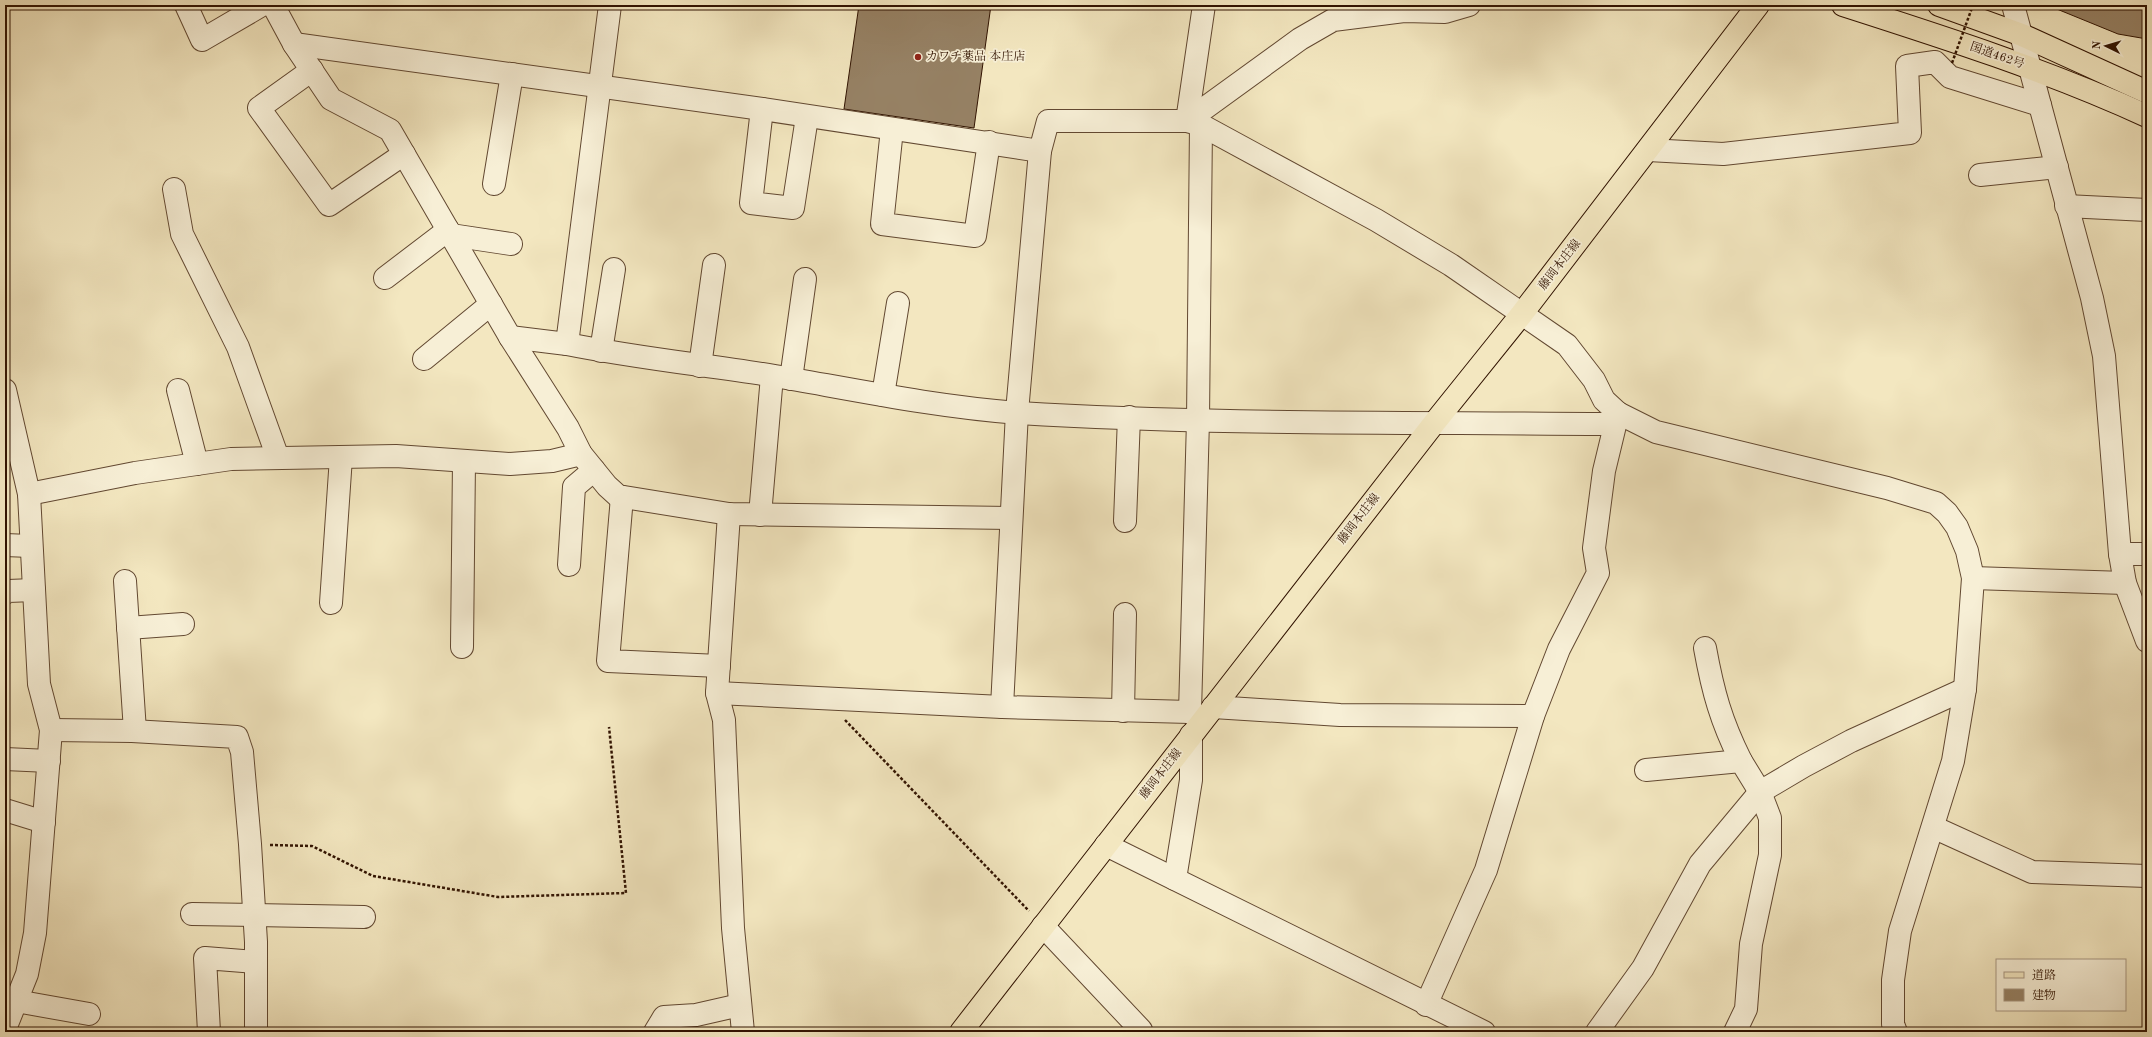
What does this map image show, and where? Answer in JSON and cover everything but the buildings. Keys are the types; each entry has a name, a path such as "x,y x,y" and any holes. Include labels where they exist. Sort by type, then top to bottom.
{"main road":[{"name":"藤岡本庄線","path":"961,1032 1106,845 1199,718 1521,315 1758,5"},
{"name":"国道462号","path":"1843,5 2030,68 2147,116"},
{"path":"1939,5 2022,35 2147,92"}],"street":[{"path":"186,5 202,40 262,5"},
{"path":"273,5 294,44 331,99 390,130 510,337 568,428 581,454 607,486 618,496 729,514 1010,518"},
{"path":"567,344 610,5"},
{"path":"1175,879 1191,780 1199,718 1198,420 1194,123 1204,5"},
{"path":"1194,123 1300,39 1333,20 1404,12 1445,12 1468,5"},
{"path":"2013,5 2092,298 2104,356 2120,554 2125,583 2145,633"},
{"path":"294,44 762,109 807,117 989,142 1040,151"},
{"path":"1648,150 1723,154 1910,133 1907,66 1935,62 1950,77 2040,105"},
{"path":"312,70 259,108 329,205 404,154"},
{"path":"494,184 512,74"},
{"path":"762,109 751,203 793,208 807,117"},
{"path":"1002,707 1010,518 1017,412 1040,151 1048,121 1194,123 1376,220 1451,266 1521,315 1568,345 1594,380 1604,400 1618,413 1656,432 1887,488 1936,503 1957,527 1967,551 1973,578 1965,689 1953,761 1900,931 1893,980 1893,1024 1896,1032"},
{"path":"892,129 882,224 975,236 989,142"},
{"path":"1980,175 2056,167"},
{"path":"174,189 182,234 238,347 278,458"},
{"path":"2066,206 2147,210"},
{"path":"385,278 449,233 511,244"},
{"path":"700,366 714,265"},
{"path":"601,351 614,269"},
{"path":"760,515 782,378 805,279"},
{"path":"883,395 898,303"},
{"path":"424,360 491,304"},
{"path":"510,337 567,344 601,351 782,378 931,403 1017,412 1198,420 1607,424 1618,413"},
{"path":"5,390 29,494 30,546 39,684 51,730 35,933 27,974 13,997 5,1029"},
{"path":"178,390 197,464"},
{"path":"1426,1005 1486,870 1534,716 1559,649 1598,573 1594,548 1602,487 1618,413"},
{"path":"1126,521 1128,417"},
{"path":"29,494 135,472 231,459 396,456 517,464 552,461 581,454"},
{"path":"331,603 341,457"},
{"path":"462,647 464,461"},
{"path":"569,564 574,487 594,470"},
{"path":"622,497 608,661 719,666"},
{"path":"729,514 717,693 724,720 733,928 743,1032"},
{"path":"5,545 30,546"},
{"path":"2120,554 2147,554"},
{"path":"1973,578 2125,583"},
{"path":"125,582 136,731"},
{"path":"5,593 8,591 34,590"},
{"path":"1123,711 1126,614"},
{"path":"128,628 183,624"},
{"path":"1705,648 1713,692 1727,734 1760,792 1770,818 1770,855 1752,944 1746,1009 1735,1032"},
{"path":"1597,1032 1643,968 1700,864 1760,792 1804,766 1851,742 1965,689"},
{"path":"717,693 1002,707 1123,711 1199,718 1340,715 1534,716"},
{"path":"51,730 136,731 237,737 242,752 250,844 256,962 256,1032"},
{"path":"5,759 49,762"},
{"path":"1646,770 1741,761"},
{"path":"5,810 44,822"},
{"path":"1933,828 2032,872 2147,876"},
{"path":"1106,845 1426,1005 1484,1032"},
{"path":"192,914 364,917"},
{"path":"1043,926 1141,1030"},
{"path":"209,1032 205,958 256,962"},
{"path":"13,997 89,1014"},
{"path":"655,1032 664,1017 696,1014 740,1005"}],"path":[{"path":"1952,63 1974,5"},
{"path":"824,698 1043,926"},
{"path":"250,844 312,846 373,876 498,897 626,893 609,726"}],"place":[{"name":"カワチ薬品 本庄店","path":"918,57"}]}
